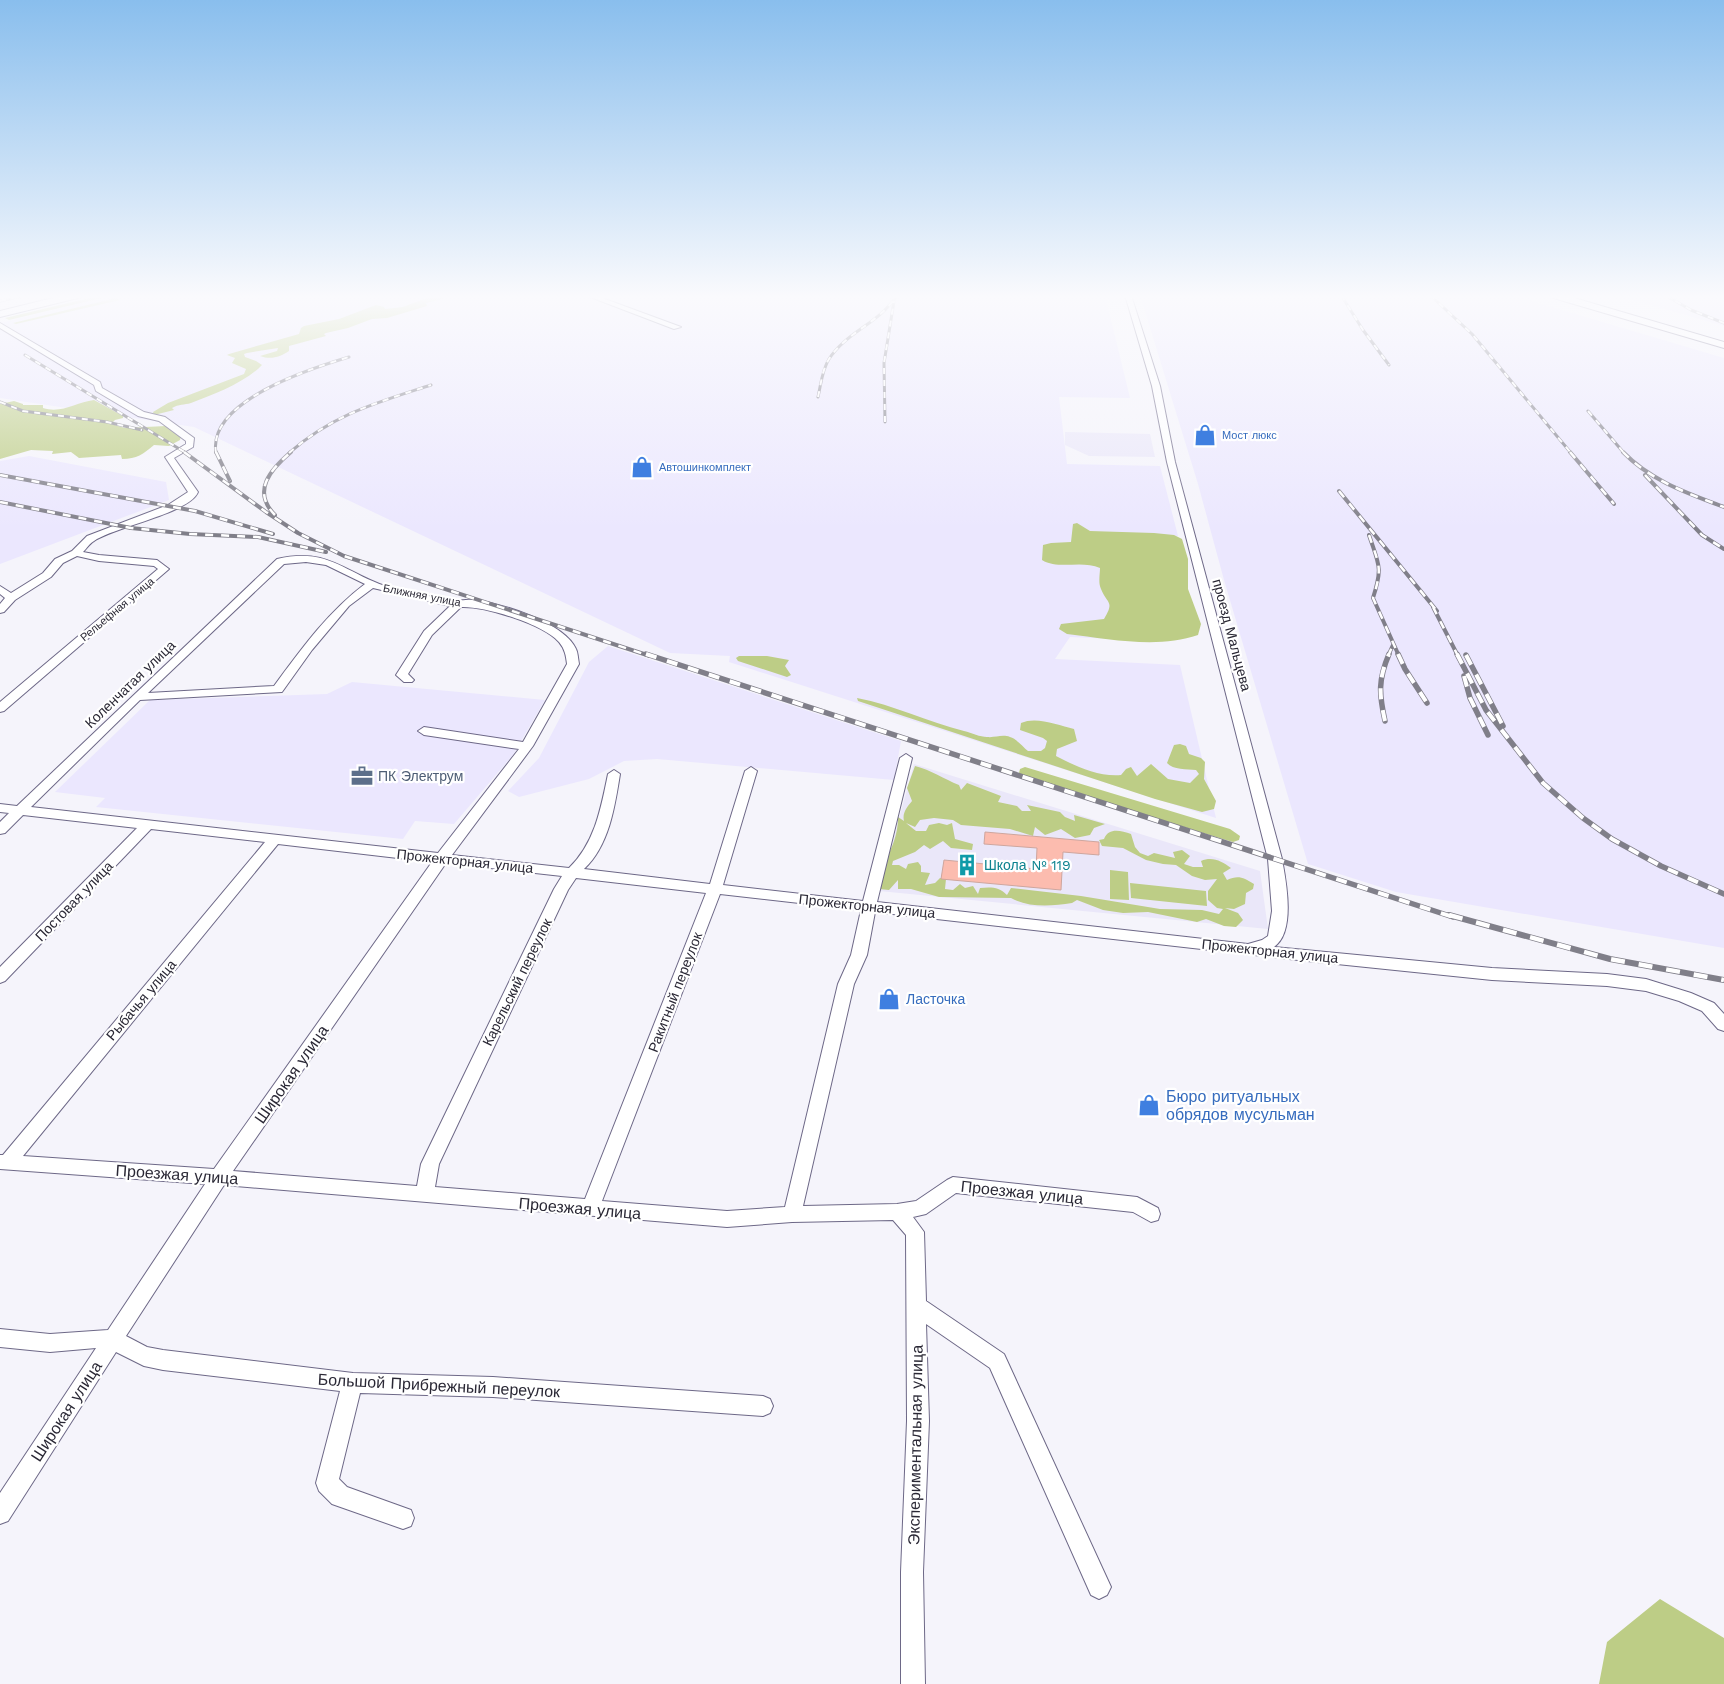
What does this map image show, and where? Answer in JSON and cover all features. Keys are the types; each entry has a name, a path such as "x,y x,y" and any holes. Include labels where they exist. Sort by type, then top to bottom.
{"street":[{"path":"0,610 11,598 48,575 59,561 76,552 90,538 171,507 192,495 191,488 169,457 190,445 191,440 162,418 141,414 99,389 97,384 80,374"},
{"name":"проезд Мальцева","path":"1152,374 1171,462 1275,859 1280,904 1278,930 1275,938 1269,943 1260,946 1229,947"},
{"name":"Рельефная улица","path":"0,708 164,569 157,562 99,558 76,552"},
{"name":"Ближняя улица","path":"281,561 306,559 328,562 382,588 458,604 474,603 536,622 562,638"},
{"name":"Коленчатая улица","path":"0,830 281,561"},
{"path":"138,697 278,689 308,648 345,604 372,583"},
{"path":"0,589 11,598"},
{"path":"408,680 402,676 428,633 458,604"},
{"name":"Широкая улица","path":"0,1513 219,1177 442,858 527,746 573,664 570,649 562,638"},
{"path":"424,731 527,746"},
{"path":"792,1214 846,984 859,955 871,907 874,883 906,758"},
{"name":"Ракитный переулок","path":"590,1209 715,889 752,771"},
{"name":"Карельский переулок","path":"425,1195 430,1164 561,889 572,873 587,859 606,818 614,774"},
{"name":"Прожекторная улица","path":"0,808 1229,947 1492,974 1607,980 1646,986 1685,997 1708,1007 1724,1025"},
{"name":"Постовая улица","path":"0,977 147,825"},
{"name":"Рыбачья улица","path":"4,1162 275,839"},
{"name":"Проезжая улица","path":"4,1162 219,1177 727,1219 792,1214 897,1212 920,1208 940,1196 953,1185 978,1186 1137,1205 1151,1214"},
{"name":"Экспериментальная улица","path":"897,1212 915,1232 918,1421 912,1572 913,1684"},
{"path":"916,1305 956,1335 997,1361 1099,1587"},
{"name":"Большой Прибрежный переулок","path":"0,1338 50,1343 92,1338 112,1339 144,1356 163,1360 353,1383 493,1386 763,1406"},
{"path":"353,1383 327,1483 340,1496 403,1518"}],"shaded area":[{"path":"0,374 1124,374 1130,398 1059,397 1067,464 1160,466 1178,536 1099,534 1115,639 1070,637 1055,659 1180,665 1216,818 729,662 730,656 670,653 194,427 0,398"},
{"path":"1164,374 1724,374 1724,948 1396,892 1308,864 1224,580 1198,484"},
{"path":"1065,432 1150,434 1155,457 1089,456 1065,445"},
{"path":"29,456 166,482 169,500 0,564 0,461"},
{"path":"608,646 901,741 894,780 657,759 624,761 589,779 519,797 508,791 539,758 589,662"},
{"path":"352,682 545,700 513,755 454,824 415,821 403,839 96,807 105,798 55,792 150,700 327,694"},
{"path":"914,764 1260,871 1268,929 879,891"}],"green space":[{"path":"244,374 252,374 219,392 172,408 174,410 154,415 153,412 168,403"},
{"path":"94,400 123,416 123,418 115,420 111,424 125,428 166,426 181,436 180,440 169,446 154,445 140,455 127,459 122,459 121,455 79,458 71,452 52,454 53,451 31,450 0,459 0,404 14,401 23,405 43,405 43,408 56,410"},
{"path":"1077,523 1090,531 1154,533 1174,535 1182,539 1188,559 1188,589 1201,624 1198,635 1167,641 1133,642 1067,634 1059,629 1061,624 1104,619 1109,609 1109,603 1100,587 1100,568 1086,565 1055,564 1042,560 1043,545 1071,542 1073,524"},
{"path":"739,656 767,656 789,660 785,666 791,675 787,677 738,661 736,658"},
{"path":"857,698 979,736 1010,737 1028,751 1041,751 1045,748 1047,741 1020,730 1021,723 1033,720 1054,723 1074,729 1077,741 1057,749 1056,756 1095,773 1121,775 1126,769 1131,767 1137,776 1151,764 1168,779 1190,783 1199,774 1196,770 1176,768 1167,763 1174,745 1180,744 1186,746 1189,754 1201,758 1205,762 1204,779 1216,801 1214,809 1202,812 1155,799 858,701"},
{"path":"915,766 959,785 961,790 967,783 1001,796 998,802 1017,806 1022,811 1031,811 1027,805 1060,812 1065,817 1075,821 1074,815 1105,824 1094,828 1090,835 1075,838 1061,829 1045,835 1035,827 1033,836 1010,829 961,825 953,820 934,818 920,820 915,827 906,823 916,831 926,831 929,825 939,823 947,825 952,823 955,839 973,844 972,850 951,848 943,841 930,849 924,845 915,852 893,861 892,865 899,865 906,869 908,864 918,862 921,866 921,872 930,873 925,885 935,883 940,878 946,879 945,889 953,890 960,884 965,888 973,886 978,894 980,888 992,888 1001,890 1007,895 1011,888 1081,896 1160,909 1202,910 1219,914 1223,909 1217,908 1208,900 1208,891 1217,879 1205,880 1192,876 1176,865 1146,860 1123,848 1102,846 1099,840 1104,839 1112,831 1119,831 1131,834 1135,847 1140,853 1148,856 1154,853 1175,858 1173,852 1182,850 1190,856 1184,864 1193,867 1203,867 1201,861 1217,860 1231,868 1223,873 1227,880 1240,878 1254,884 1253,889 1246,893 1245,904 1234,909 1225,908 1238,913 1243,920 1236,927 1224,926 1206,919 1197,922 1148,912 1123,913 1103,910 1077,900 1072,903 1057,905 1033,905 1011,898 939,897 911,889 898,889 898,880 889,890 879,889 878,884 883,876 888,855 896,835 898,817 904,821 904,813 912,801 907,788"},
{"path":"1025,767 1230,829 1240,836 1239,840 1233,842 1226,840 1023,777 1019,773 1020,769"},
{"path":"1110,870 1128,872 1129,900 1110,899"},
{"path":"1130,883 1206,891 1207,906 1131,898"},
{"path":"1660,1599 1724,1638 1724,1684 1599,1684 1607,1642"}],"building":[{"name":"Школа № 119","path":"985,832 1099,842 1099,855 1063,852 1061,890 941,879 944,860 1036,869 1037,848 984,844"}],"railway":[{"path":"56,374 186,453"},
{"path":"216,452 218,434 228,418 244,403 265,390 299,374"},
{"path":"818,397 823,374"},
{"path":"884,374 885,422"},
{"path":"1505,374 1571,453"},
{"path":"289,453 322,428 339,419 374,404 431,385"},
{"path":"0,402 23,411 107,422 142,430"},
{"path":"1588,411 1624,453"},
{"path":"184,452 298,533 344,556 650,656"},
{"path":"216,452 230,481"},
{"path":"275,515 268,506 265,497 266,481 291,452"},
{"path":"1570,452 1614,504"},
{"path":"1624,453 1645,471 1670,485 1724,507"},
{"path":"0,475 195,511 273,534"},
{"path":"1645,475 1702,535 1724,549"},
{"path":"1339,491 1437,611"},
{"path":"0,502 131,528 190,534 258,537 326,552"},
{"path":"1369,535 1379,572 1373,598 1399,656"},
{"path":"1433,607 1458,656"},
{"path":"1388,656 1393,645"},
{"path":"646,654 1453,917"},
{"path":"1385,721 1381,680 1389,654"},
{"path":"1398,654 1405,669 1427,703"},
{"path":"1457,654 1486,710 1543,783 1583,818 1612,839 1661,866 1724,894"},
{"path":"1466,655 1503,726"},
{"path":"1464,676 1470,698 1488,735"},
{"path":"1449,915 1610,959 1724,980"}],"place":[{"name":"Мост люкс","path":"1205,435"},
{"name":"Автошинкомплект","path":"642,467"},
{"name":"ПК Электрум","path":"362,776"},
{"name":"Школа № 119","path":"967,865"},
{"name":"Ласточка","path":"889,999"},
{"name":"Бюро ритуальных обрядов мусульман","path":"1149,1105"}]}
